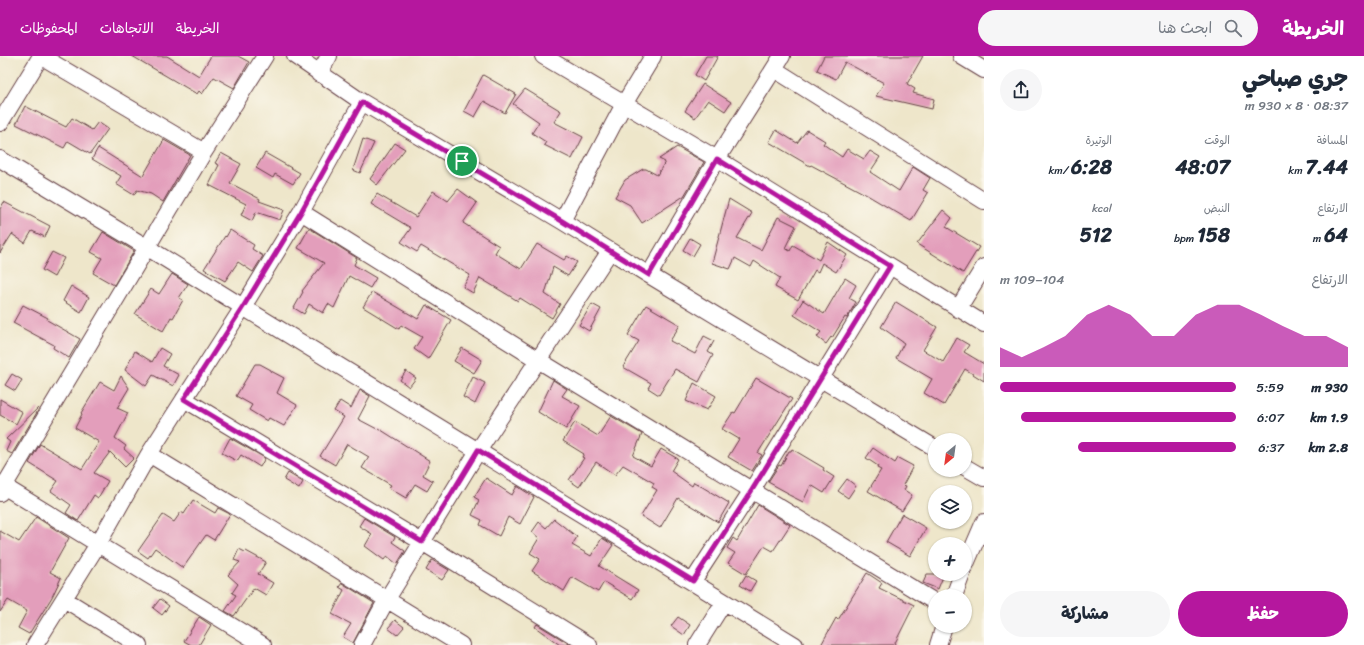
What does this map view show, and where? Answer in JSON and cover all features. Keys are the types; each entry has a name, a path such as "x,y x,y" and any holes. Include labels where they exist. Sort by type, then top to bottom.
{"street":[{"path":"0,123 41,56 204,152"},
{"path":"263,645 98,544 1,488 148,248 204,152 265,56"},
{"path":"295,56 319,74 362,102 562,221 928,444"},
{"path":"319,74 329,56"},
{"path":"543,56 717,159 984,324"},
{"path":"562,221 624,104 653,56"},
{"path":"961,56 984,70"},
{"path":"649,275 717,159 778,63 984,201"},
{"path":"35,645 98,544 149,454 243,307 301,212 362,102"},
{"path":"0,159 693,581 724,602 795,645"},
{"path":"301,212 538,360 928,598"},
{"path":"362,645 387,599 478,450 610,251"},
{"path":"693,581 752,490 890,266"},
{"path":"958,309 984,267"},
{"path":"184,399 422,542 589,645"},
{"path":"149,454 461,645"},
{"path":"972,471 984,478"},
{"path":"972,550 984,522"},
{"path":"64,599 139,645"},
{"path":"697,645 724,602"},
{"path":"938,645 942,633"}],"building":[{"path":"132,56 167,56 199,76 211,56 238,56 249,62 234,88 214,77 202,94 199,91 197,94"},
{"path":"706,56 718,56 704,81 695,75"},
{"path":"824,56 923,56 907,84 915,89 913,93 934,99 932,109 876,96 884,83 845,62 836,79 817,70"},
{"path":"483,75 516,94 505,113 484,101 475,117 464,111"},
{"path":"703,84 731,102 725,111 708,100 695,118 685,111"},
{"path":"525,89 561,111 554,122 583,137 572,159 544,145 546,142 532,133 539,122 513,104"},
{"path":"25,106 66,127 72,118 92,130 98,122 108,129 90,154 68,141 64,148 16,124"},
{"path":"776,130 797,143 807,130 825,141 823,144 842,157 847,149 864,159 870,151 880,157 870,172 899,191 913,167 930,178 923,190 928,193 911,221 867,195 811,165 810,166 769,142"},
{"path":"363,139 374,143 360,173 353,170"},
{"path":"164,140 190,155 163,202 151,194 137,190 134,195 116,184 121,176 92,159 98,148 143,176"},
{"path":"395,143 405,149 377,185 370,179"},
{"path":"677,147 704,162 684,196 642,223 630,205 615,197 625,180 643,169 657,175 665,162 659,159"},
{"path":"221,153 241,164 230,183 260,199 259,201 284,210 280,220 256,212 252,221 241,215 246,204 209,185 219,165 215,163"},
{"path":"265,153 300,173 293,184 275,174 273,178 256,168"},
{"path":"458,189 477,203 463,223 499,246 495,253 521,269 537,244 564,260 567,256 577,262 568,276 553,267 545,294 560,304 552,318 520,298 518,301 480,278 473,293 463,287 470,275 421,246 417,252 401,242 411,228 371,204 377,194 416,217 433,191 448,201"},
{"path":"729,199 752,213 737,238 761,250 778,217 796,226 785,248 790,251 793,245 819,260 828,242 847,255 836,272 822,263 818,272 815,270 798,300 775,287 780,278 754,261 751,267 735,258 730,269 712,263"},
{"path":"4,202 50,226 45,237 32,231 25,243 12,234 0,253 0,209"},
{"path":"943,210 952,218 946,227 979,247 963,273 917,244"},
{"path":"309,228 357,258 354,265 376,278 370,288 349,276 334,308 328,304 323,313 309,304 304,314 294,308 303,292 302,291 324,263 298,248"},
{"path":"230,230 254,245 252,249 263,256 253,272 238,262 225,281 204,269"},
{"path":"103,232 134,251 114,285 93,273 102,258 91,252"},
{"path":"690,238 700,244 693,256 683,250"},
{"path":"52,252 64,258 54,277 42,270"},
{"path":"172,274 188,284 179,298 183,300 173,318 171,317 163,331 135,314 151,289 159,294"},
{"path":"845,278 856,285 849,298 856,302 847,318 845,317 832,338 831,337 826,344 817,337 821,332 794,315 803,300 824,314"},
{"path":"71,286 89,297 81,312 63,301"},
{"path":"372,292 418,319 426,305 451,320 428,359 414,349 422,337 401,325 399,329 363,307"},
{"path":"896,302 937,327 923,350 943,362 957,338 969,345 964,352 984,364 984,381 965,369 944,405 924,393 932,379 896,358 904,343 881,327"},
{"path":"592,304 601,309 589,331 579,325"},
{"path":"23,305 48,318 47,320 80,339 69,358 53,348 54,345 13,323"},
{"path":"646,305 680,325 670,341 695,354 704,336 714,341 708,352 713,355 699,382 675,369 659,395 648,388 651,383 623,367 639,341 628,335"},
{"path":"160,348 170,354 163,366 179,375 173,386 153,375 146,386 125,370 135,351 152,362"},
{"path":"462,348 482,360 474,373 454,361"},
{"path":"255,364 260,364 284,378 277,393 297,405 284,426 269,418 267,421 249,410 252,405 236,396"},
{"path":"406,371 416,378 409,387 400,380"},
{"path":"12,374 22,380 15,391 5,385"},
{"path":"121,376 129,388 117,408 128,413 115,438 126,446 124,449 134,458 125,467 110,452 94,473 108,481 98,498 94,495 78,521 66,513 71,505 51,491 58,481 29,463 40,444 82,469 99,442 75,428 82,414 81,413 100,382 114,390"},
{"path":"473,377 485,383 475,404 463,397"},
{"path":"756,378 792,399 758,453 762,455 752,471 728,457 739,439 722,429 733,412 735,413"},
{"path":"553,380 567,389 562,396 580,406 566,429 538,412"},
{"path":"694,383 716,396 707,410 686,401"},
{"path":"360,390 370,396 358,419 377,429 378,428 430,461 423,475 433,481 427,491 415,484 406,498 389,488 391,485 362,468 369,457 347,444 335,465 320,456 344,417 334,411 340,401 351,408"},
{"path":"0,399 22,412 16,424 0,415"},
{"path":"38,408 39,409 12,454 6,451 10,442 6,439"},
{"path":"611,416 642,434 633,456 651,466 661,449 678,459 671,471 692,486 694,482 729,503 718,522 678,498 660,528 641,516 657,490 652,487 654,483 623,465 615,475 596,462 579,487 569,480 584,458 582,457 584,454 563,441 575,422 598,436"},
{"path":"230,438 265,458 260,467 241,455 237,461 222,453"},
{"path":"873,448 895,463 898,458 913,466 903,485 906,486 904,490 912,495 902,511 868,491 881,470 877,468 878,466 866,458"},
{"path":"792,449 824,468 823,470 834,477 824,493 811,485 803,502 768,482 779,465 781,466 789,451"},
{"path":"288,473 303,482 299,489 284,480"},
{"path":"486,478 512,495 517,486 534,497 520,524 508,517 499,536 480,525 482,520 472,515 479,500 474,497"},
{"path":"847,479 856,486 848,498 838,491"},
{"path":"193,500 215,513 218,508 230,514 214,540 206,535 183,568 155,548 148,558 138,551 163,515 174,522 181,512 184,514"},
{"path":"758,505 790,525 773,551 764,546 746,574 728,563 735,553 727,548 733,538 737,541"},
{"path":"902,514 926,528 910,556 886,542"},
{"path":"36,517 69,538 50,572 61,578 52,597 29,634 18,628 27,611 8,600 0,612 0,531 19,542"},
{"path":"364,518 395,537 392,542 405,551 397,564 387,556 384,560 365,546 372,534 359,526"},
{"path":"554,519 577,537 572,545 591,556 602,538 613,545 599,566 638,590 632,599 604,582 598,592 572,577 564,591 532,571 540,559 530,553 539,538 532,532 539,522 546,528"},
{"path":"239,549 245,552 246,551 266,562 258,574 273,583 266,595 254,588 234,616 225,611 236,595 232,593 238,584 228,575 240,562 234,560"},
{"path":"432,560 449,570 442,580 426,570"},
{"path":"867,573 882,583 879,588 914,605 894,645 821,645 836,618 838,620"},
{"path":"927,574 928,581 941,581 938,589 923,583"},
{"path":"746,575 756,581 750,591 740,585"},
{"path":"342,583 374,603 353,643 343,637 351,624 332,614 344,590 339,587"},
{"path":"160,599 169,606 162,615 153,608"},
{"path":"199,617 211,625 199,645 191,645 184,641"},
{"path":"678,617 690,625 684,635 671,626"},
{"path":"395,620 404,627 397,635 388,628"},
{"path":"537,624 571,645 560,645 535,627"}],"route":[{"path":"362,102 462,161 649,275 717,159 890,266 752,490 693,581 478,450 422,542 184,399 243,307 301,212 362,102"}]}
